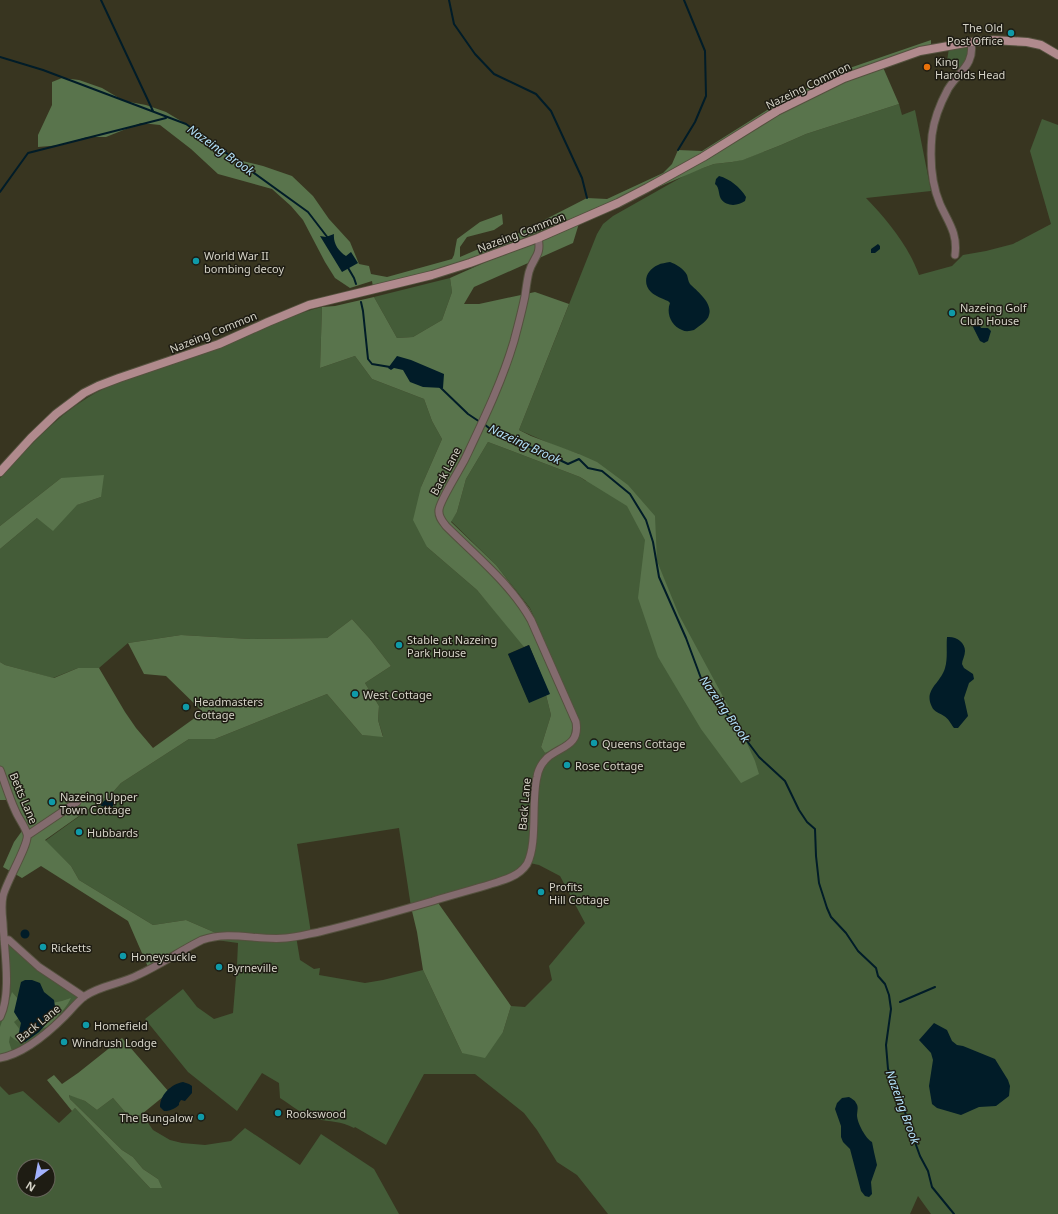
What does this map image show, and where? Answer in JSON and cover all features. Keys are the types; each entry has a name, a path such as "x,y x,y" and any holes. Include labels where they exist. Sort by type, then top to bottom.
{"street":[{"name":"Nazeing Common","path":"0,472 31,438 56,414 84,393 105,383 204,350 309,305 432,275 470,264 538,238 612,206 647,188 703,157 777,111 844,78 913,53 971,42 992,40 1027,42 1041,45 1058,55"},
{"path":"955,255 955,238 936,190 931,158 932,134 936,119 948,89 971,59 971,42"},
{"name":"Back Lane","path":"0,1058 20,1052 65,1016 84,997 106,985 138,976 187,947 212,936 222,935 274,940 343,926 473,890 510,878 519,873 527,864 532,842 534,793 540,767 546,759 575,738 577,730 576,722 523,605 509,588 446,526 438,511 440,504 462,465 500,381 514,341 530,269 538,254 538,238"},
{"name":"Betts Lane","path":"0,770 14,809 28,835 27,842 9,879 3,896 2,911 6,994 4,1009 0,1017"},
{"name":"Betts Lane","path":"28,835 77,802"},
{"path":"4,939 9,940 39,967 84,997"}],"green space":[{"path":"931,40 931,46 882,65 899,104 806,134 743,160 714,164 595,214 554,226 461,263 373,287 372,281 350,288 335,278 303,220 291,206 272,189 218,174 191,149 160,125 141,123 106,137 87,137 62,145 38,147 38,135 52,105 52,82 62,78 79,80 102,88 124,101 146,105 166,112 186,124 209,145 238,160 263,166 292,176 313,196 329,219 350,242 359,264 369,266 371,274 387,277 452,259 457,239 480,222 502,214 503,224 494,230 467,237 460,247 460,257 517,234 587,198 607,199 663,173 672,164 678,150 702,151 772,107 838,72"},
{"path":"964,46 970,54 957,75 956,63 947,61 949,48"},
{"path":"899,104 902,115 915,110 931,191 866,198 897,234 919,275 952,266 963,255 1013,244 1051,224 1030,151 1042,119 1058,125 1058,1214 931,1214 918,1196 910,1214 608,1214 577,1175 557,1162 537,1130 524,1113 475,1074 424,1074 386,1145 355,1127 312,1118 302,1113 280,1098 279,1083 262,1073 237,1111 188,1072 145,1019 183,989 197,1007 214,1019 233,1013 238,943 216,940 216,933 186,920 153,925 79,880 71,866 45,841 113,792 121,783 189,739 215,739 327,694 362,735 383,736 378,720 379,706 365,683 391,666 352,619 327,638 250,639 181,635 128,643 99,668 78,668 53,678 5,665 0,662 0,549 37,518 101,497 61,478 0,526 0,478 30,445 63,415 95,393 128,378 240,338 298,314 322,307 320,368 355,356 372,379 424,399 432,421 442,439 421,487 427,547 477,590 522,643 524,647 508,654 529,702 546,695 551,715 541,747 545,753 580,723 530,608 496,565 451,521 457,512 466,479 488,442 580,477 586,481 579,454 558,447 519,430 597,234 603,224 613,216 689,173 714,164 745,159 806,134","holes":["399,828 411,907 517,872 525,862 539,865 560,876 585,923 549,966 552,980 525,1007 511,1006 503,1032 462,1053 423,970 365,983 319,975 320,968 314,969 300,960 296,936 311,933 297,844"]},
{"path":"580,220 573,243 474,287 464,304 479,304 535,292 569,304 519,430 597,462 628,485 655,516 657,561 679,615 740,728 755,761 759,774 741,783 701,729 658,657 638,598 645,540 627,506 580,477 488,442 466,479 457,512 451,522 496,565 530,609 580,723 572,729 569,739 563,745 545,753 541,747 551,715 546,695 549,694 529,645 524,647 477,590 427,547 413,520 421,487 442,439 432,421 424,399 372,379 355,356 320,368 322,307 335,306 374,297 397,338 413,337 442,320 452,292 450,278"},
{"path":"450,278 452,292 442,320 413,337 397,338 374,297"},
{"path":"104,475 101,497 77,505 53,531 37,518 0,549 0,526 61,478"},
{"path":"352,619 391,666 365,683 379,706 378,720 383,737 362,735 327,694 215,739 189,739 121,783 113,792 45,840 71,866 79,880 153,925 186,920 216,933 190,942 148,967 128,921 41,866 22,878 3,867 14,842 27,824 14,800 0,800 0,662 5,665 54,678 78,668 99,668 125,712 153,748 203,712 166,676 144,674 128,643 181,635 250,639 327,638"},
{"path":"436,900 511,1006 503,1032 485,1058 462,1053 423,970 417,932 411,907"},
{"path":"4,933 44,968 89,997 64,1020 0,1061 0,1016 3,1009"},
{"path":"12,992 18,999 21,1016 14,1022 25,1036 21,1044 10,1036 9,1042 12,1051 0,1056 0,1027"},
{"path":"71,998 49,1027 42,1028 52,1003"},
{"path":"122,1038 169,1092 142,1114 131,1119 113,1098 97,1110 85,1101 69,1095 70,1099 122,1150 133,1157 143,1169 158,1179 162,1188 150,1188 75,1108 72,1111 47,1080 54,1075 62,1084"},
{"path":"0,1086 9,1095 23,1091 59,1123 75,1108 150,1188 158,1179 143,1169 133,1157 122,1150 70,1099 69,1094 85,1101 97,1110 113,1098 131,1119 142,1114 153,1130 170,1140 182,1143 205,1145 231,1141 245,1128 300,1165 321,1134 374,1169 399,1214 0,1214"}],"water":[{"path":"719,176 731,181 738,187 746,197 745,201 733,205 723,202 718,187 715,184 716,179"},
{"path":"334,234 334,241 338,249 346,256 351,252 358,263 342,272 320,236 326,237"},
{"path":"878,244 880,249 875,253 871,253 871,249"},
{"path":"670,262 677,265 684,271 690,284 704,298 709,306 710,311 707,319 694,330 685,331 675,326 669,315 670,303 653,293 648,288 646,281 648,273 659,264"},
{"path":"978,322 981,328 988,328 991,331 988,341 984,343 980,341 973,327 974,323"},
{"path":"397,356 411,360 444,374 443,388 423,387 410,382 403,370 394,368 391,370 388,368"},
{"path":"947,637 957,639 962,642 965,648 965,653 962,664 964,668 973,674 974,679 969,683 964,698 968,716 958,728 954,728 947,718 934,710 930,701 931,691 945,668"},
{"path":"529,645 550,694 529,703 508,654"},
{"path":"106,799 113,800 113,806 110,810 100,805"},
{"path":"25,929 30,934 25,939 20,934"},
{"path":"25,980 32,980 40,983 44,992 54,1000 56,1013 39,1032 25,1042 18,1037 21,1023 14,1012 21,982"},
{"path":"934,1023 947,1030 952,1041 957,1045 995,1059 1008,1080 1010,1086 1009,1096 996,1106 979,1107 961,1115 937,1108 932,1104 929,1086 933,1060 931,1053 919,1040"},
{"path":"183,1082 192,1086 192,1093 185,1101 181,1100 179,1105 175,1108 164,1111 160,1107 160,1103 164,1094 174,1085"},
{"path":"849,1097 857,1104 858,1122 872,1142 877,1165 871,1182 872,1194 869,1197 865,1196 861,1191 850,1149 843,1142 841,1137 841,1126 835,1109 837,1103 842,1098"}],"waterway":[{"path":"101,0 153,111"},
{"path":"449,0 454,24 475,54 494,74 536,94 551,111 582,178 587,198"},
{"path":"678,150 695,122 706,96 705,51 684,0"},
{"name":"Nazeing Brook","path":"0,57 43,70 186,124 308,212 328,238"},
{"path":"0,192 28,153 166,118"},
{"name":"Nazeing Brook","path":"347,266 356,284"},
{"name":"Nazeing Brook","path":"361,302 368,359 372,364 390,367"},
{"name":"Nazeing Brook","path":"440,387 468,414 480,422"},
{"name":"Nazeing Brook","path":"484,424 489,428 500,430 512,441 541,451 568,464 579,459 588,468 602,471 630,494 646,520 653,542 659,577 686,638 702,681 759,757 785,781 799,810 807,822 815,829 819,883 831,917 846,933 858,951 876,968 878,976 885,984 889,995 891,1009 886,1045 888,1069 900,1093 908,1123 920,1156 928,1171 932,1187 954,1214"},
{"path":"900,1002 935,987"}],"place":[{"name":"The Old Post Office","path":"1011,33"},
{"name":"King Harolds Head","path":"927,67"},
{"name":"World War II bombing decoy","path":"196,261"},
{"name":"Nazeing Golf Club House","path":"952,313"},
{"name":"Stable at Nazeing Park House","path":"399,645"},
{"name":"West Cottage","path":"355,694"},
{"name":"Headmasters Cottage","path":"186,707"},
{"name":"Queens Cottage","path":"594,743"},
{"name":"Rose Cottage","path":"567,765"},
{"name":"Nazeing Upper Town Cottage","path":"52,802"},
{"name":"Hubbards","path":"79,832"},
{"name":"Profits Hill Cottage","path":"541,892"},
{"name":"Ricketts","path":"43,947"},
{"name":"Honeysuckle","path":"123,956"},
{"name":"Byrneville","path":"219,967"},
{"name":"Homefield","path":"86,1025"},
{"name":"Windrush Lodge","path":"64,1042"},
{"name":"Rookswood","path":"278,1113"},
{"name":"The Bungalow","path":"201,1117"}]}
